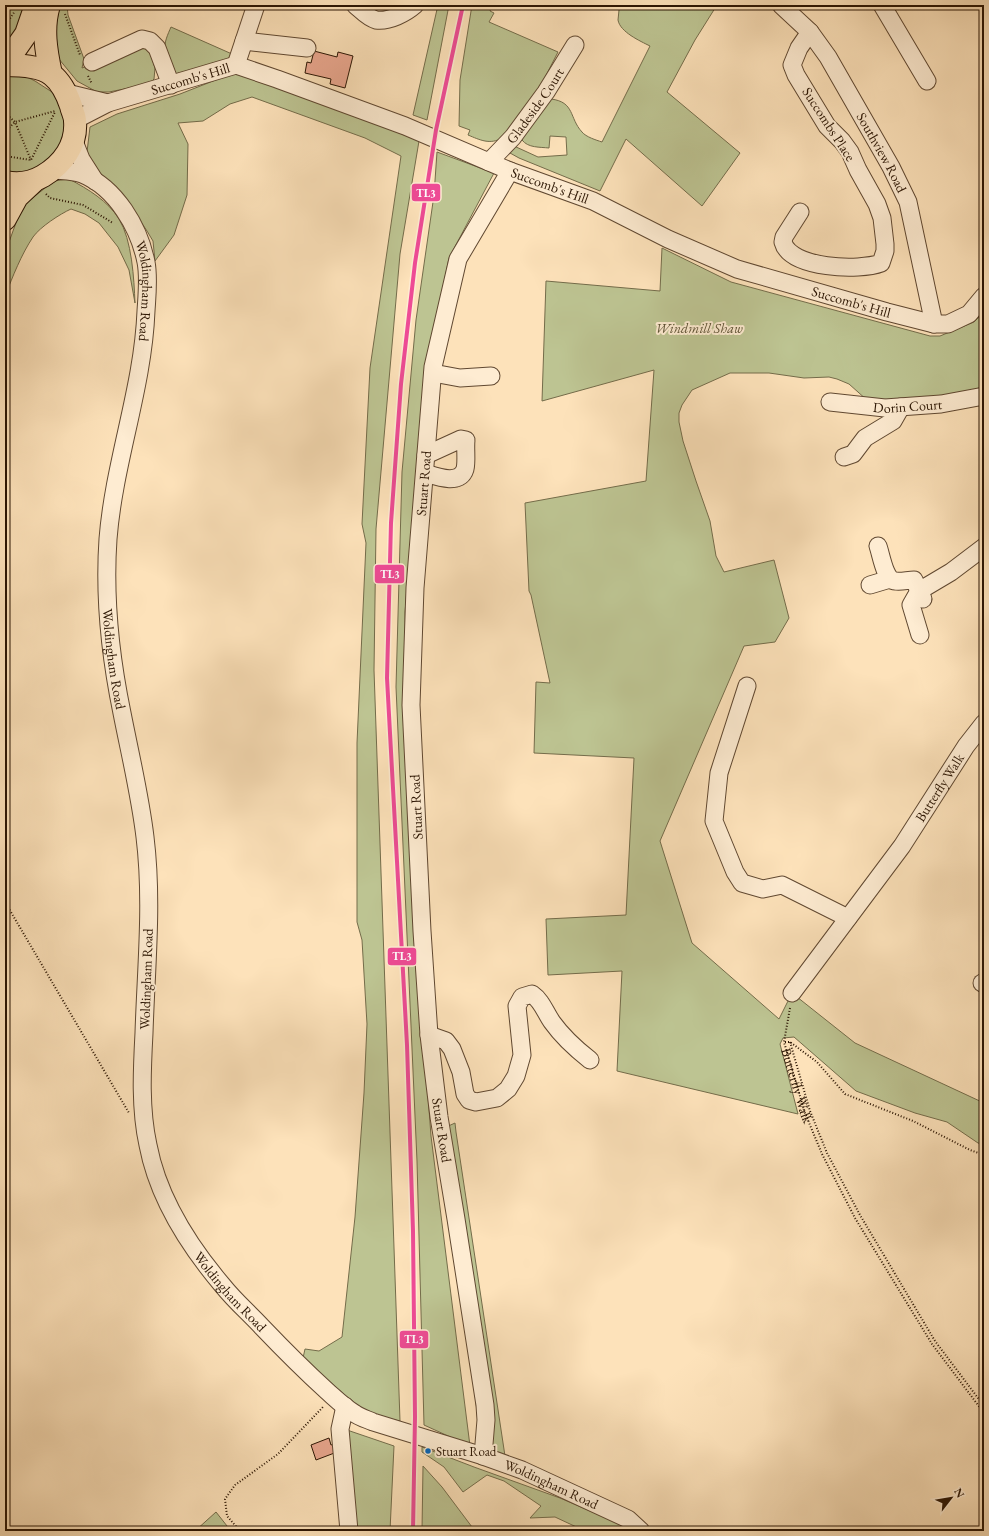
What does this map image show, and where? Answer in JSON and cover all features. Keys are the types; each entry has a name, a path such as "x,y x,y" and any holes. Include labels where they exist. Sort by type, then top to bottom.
{"highway":[{"path":"5,65 26,34 36,5"},
{"path":"5,219 17,198 39,188 63,161 69,151 74,130 67,93 51,74 45,46 45,21 57,8"},
{"path":"5,65 25,65 51,74"},
{"path":"5,182 39,188"}],"street":[{"path":"236,65 256,5"},
{"path":"355,5 376,20 383,20 408,11 415,5"},
{"name":"Southview Road","path":"781,5 810,32 828,57 848,89 891,167 908,202 934,324"},
{"path":"882,5 927,81"},
{"name":"Succombs Place","path":"800,212 784,237 784,246 792,254 816,265 854,267 873,266 881,263 885,251 882,218 877,204 850,152 828,126 796,75 792,65 799,48 810,32"},
{"path":"87,65 142,39 150,41 157,48 171,85"},
{"path":"244,41 307,48"},
{"name":"Gladeside Court","path":"489,162 513,137 546,92 575,45"},
{"name":"Succomb's Hill","path":"74,130 108,103 236,65 405,126 510,171 593,201 668,239 737,269 934,324 948,324 969,314 984,296"},
{"name":"Succomb's Hill","path":"67,93 108,103"},
{"name":"Woldingham Road","path":"74,130 81,159 95,181"},
{"name":"Woldingham Road","path":"54,170 79,173 95,181 110,194 124,210 136,231 146,262 146,323 142,356 113,499 108,536 106,589 110,646 121,712 136,779 146,839 149,897 142,1076 143,1110 148,1146 156,1174 167,1201 178,1224 224,1288 300,1367 356,1415 373,1422 483,1456 522,1470 628,1519 641,1531"},
{"name":"Stuart Road","path":"483,1456 486,1420 485,1405 439,1117 429,1035 422,931 411,705 415,588 433,373 458,259 510,171"},
{"path":"433,373 460,378 491,376"},
{"name":"Dorin Court","path":"830,402 885,408 941,404 984,396"},
{"path":"844,457 853,454 865,438 893,421 900,407"},
{"path":"425,473 448,480 460,476 465,470 466,440 461,439 426,455"},
{"path":"878,546 886,573 890,579 894,582 919,590"},
{"path":"920,635 911,605 919,590 951,572 984,547"},
{"path":"870,585 890,579"},
{"path":"747,686 719,773 714,821 735,872 742,883 763,889 782,885 848,918"},
{"name":"Butterfly Walk","path":"792,993 902,846 966,746 984,723"},
{"path":"429,1035 446,1041 452,1049 461,1072 465,1094 470,1100 476,1102 497,1098 508,1089 516,1076 522,1055 517,1006 522,997 532,994 537,998 551,1022 576,1050 590,1060"},
{"path":"341,1403 340,1429 349,1531"}],"path":[{"path":"5,26 19,5"},
{"path":"57,8 70,28 87,65 92,84"},
{"path":"5,132 16,122 56,110 31,160"},
{"path":"5,113 16,122 31,160"},
{"path":"5,156 31,160"},
{"path":"39,188 50,198 83,205 116,225"},
{"path":"5,902 132,1118"},
{"name":"Butterfly Walk","path":"792,993 784,1042 804,1113 822,1154 855,1218 932,1344 984,1413"},
{"path":"784,1042 790,1042 817,1062 845,1094 913,1122 970,1150 984,1155"},
{"path":"790,1042 810,1111 828,1152 860,1215 936,1341 984,1406"},
{"path":"240,1531 227,1516 225,1499 235,1485 278,1454 322,1408 341,1403"}],"green space":[{"path":"5,5 28,5 23,24 5,51 5,18 7,16 5,15"},
{"path":"60,5 67,5 68,15 84,59 82,68 136,46 148,45 155,68 154,79 149,84 109,92 97,92 77,81 54,53 54,35"},
{"path":"438,5 449,5 427,120 413,115"},
{"path":"472,5 492,5 490,11 494,13 489,22 558,52 539,89 502,138 493,141 481,140 468,135 470,130 459,126 460,80"},
{"path":"615,5 717,5 695,40 667,92 740,153 702,206 626,139 600,191 510,153 514,146 538,157 567,155 566,137 550,136 549,148 531,146 522,140 523,135 547,102 551,99 564,103 568,107 578,127 584,134 602,142 650,46 631,36 622,28 618,20 619,10"},
{"path":"171,27 232,54 229,61 175,74 165,50 166,41"},
{"path":"236,72 325,103 419,141 400,254 376,529 374,670 400,1421 376,1416 356,1405 303,1358 305,1349 319,1351 342,1337 355,1217 364,1093 367,1024 362,940 357,922 357,743 366,543 362,524 370,368 401,156 365,138 252,97 230,104 203,121 178,123 188,144 187,195 174,235 155,261 153,241 147,231 135,213 93,169 87,152 90,127 117,114 180,94"},
{"path":"5,77 27,77 52,92 60,101 66,120 61,151 41,172 5,174"},
{"path":"437,152 494,173 449,258 426,370 405,612 408,779 420,988 431,1136 470,1446 424,1425 417,1161 396,687 402,472 416,320 434,195"},
{"path":"69,179 90,191 103,201 119,219 130,248 135,303 129,270 118,247 99,223 85,214 71,209 50,221 33,237 21,258 5,296 5,253 17,220 26,203 54,181"},
{"name":"Windmill Shaw","path":"662,248 731,282 930,336 940,336 974,322 984,312 984,390 877,409 849,384 829,377 804,378 769,373 730,373 692,390 682,405 679,413 679,422 683,441 710,521 716,556 724,572 774,560 789,618 775,642 744,646 660,841 692,943 779,1019 792,993 855,1043 984,1103 984,1145 978,1143 947,1122 915,1113 856,1091 794,1037 783,1038 780,1044 798,1114 617,1071 622,971 548,975 546,919 626,915 634,758 534,753 536,682 550,683 529,591 525,503 646,481 654,370 542,401 546,281 660,291"},
{"path":"455,1123 505,1456 481,1451 462,1268 444,1128"},
{"path":"347,1430 394,1446 390,1531 353,1531"},
{"path":"422,1447 560,1498 618,1523 628,1531 585,1531 555,1517 530,1518 541,1506 504,1481 487,1475 463,1492 444,1467 422,1452"},
{"path":"423,1466 442,1487 472,1527 472,1531 422,1531"},
{"path":"216,1512 231,1531 195,1531"}],"building":[{"path":"314,51 337,57 338,52 353,56 345,88 330,84 331,79 305,73 307,62 311,63"},
{"path":"329,1438 331,1445 334,1444 337,1452 316,1460 311,1445"}],"transit line":[{"name":"TL3","path":"413,1531 415,1417 413,1231 407,1045 387,678 391,523 401,384 415,263 436,130 463,5"}],"place":[{"name":"Stuart Road","path":"428,1451"}]}
